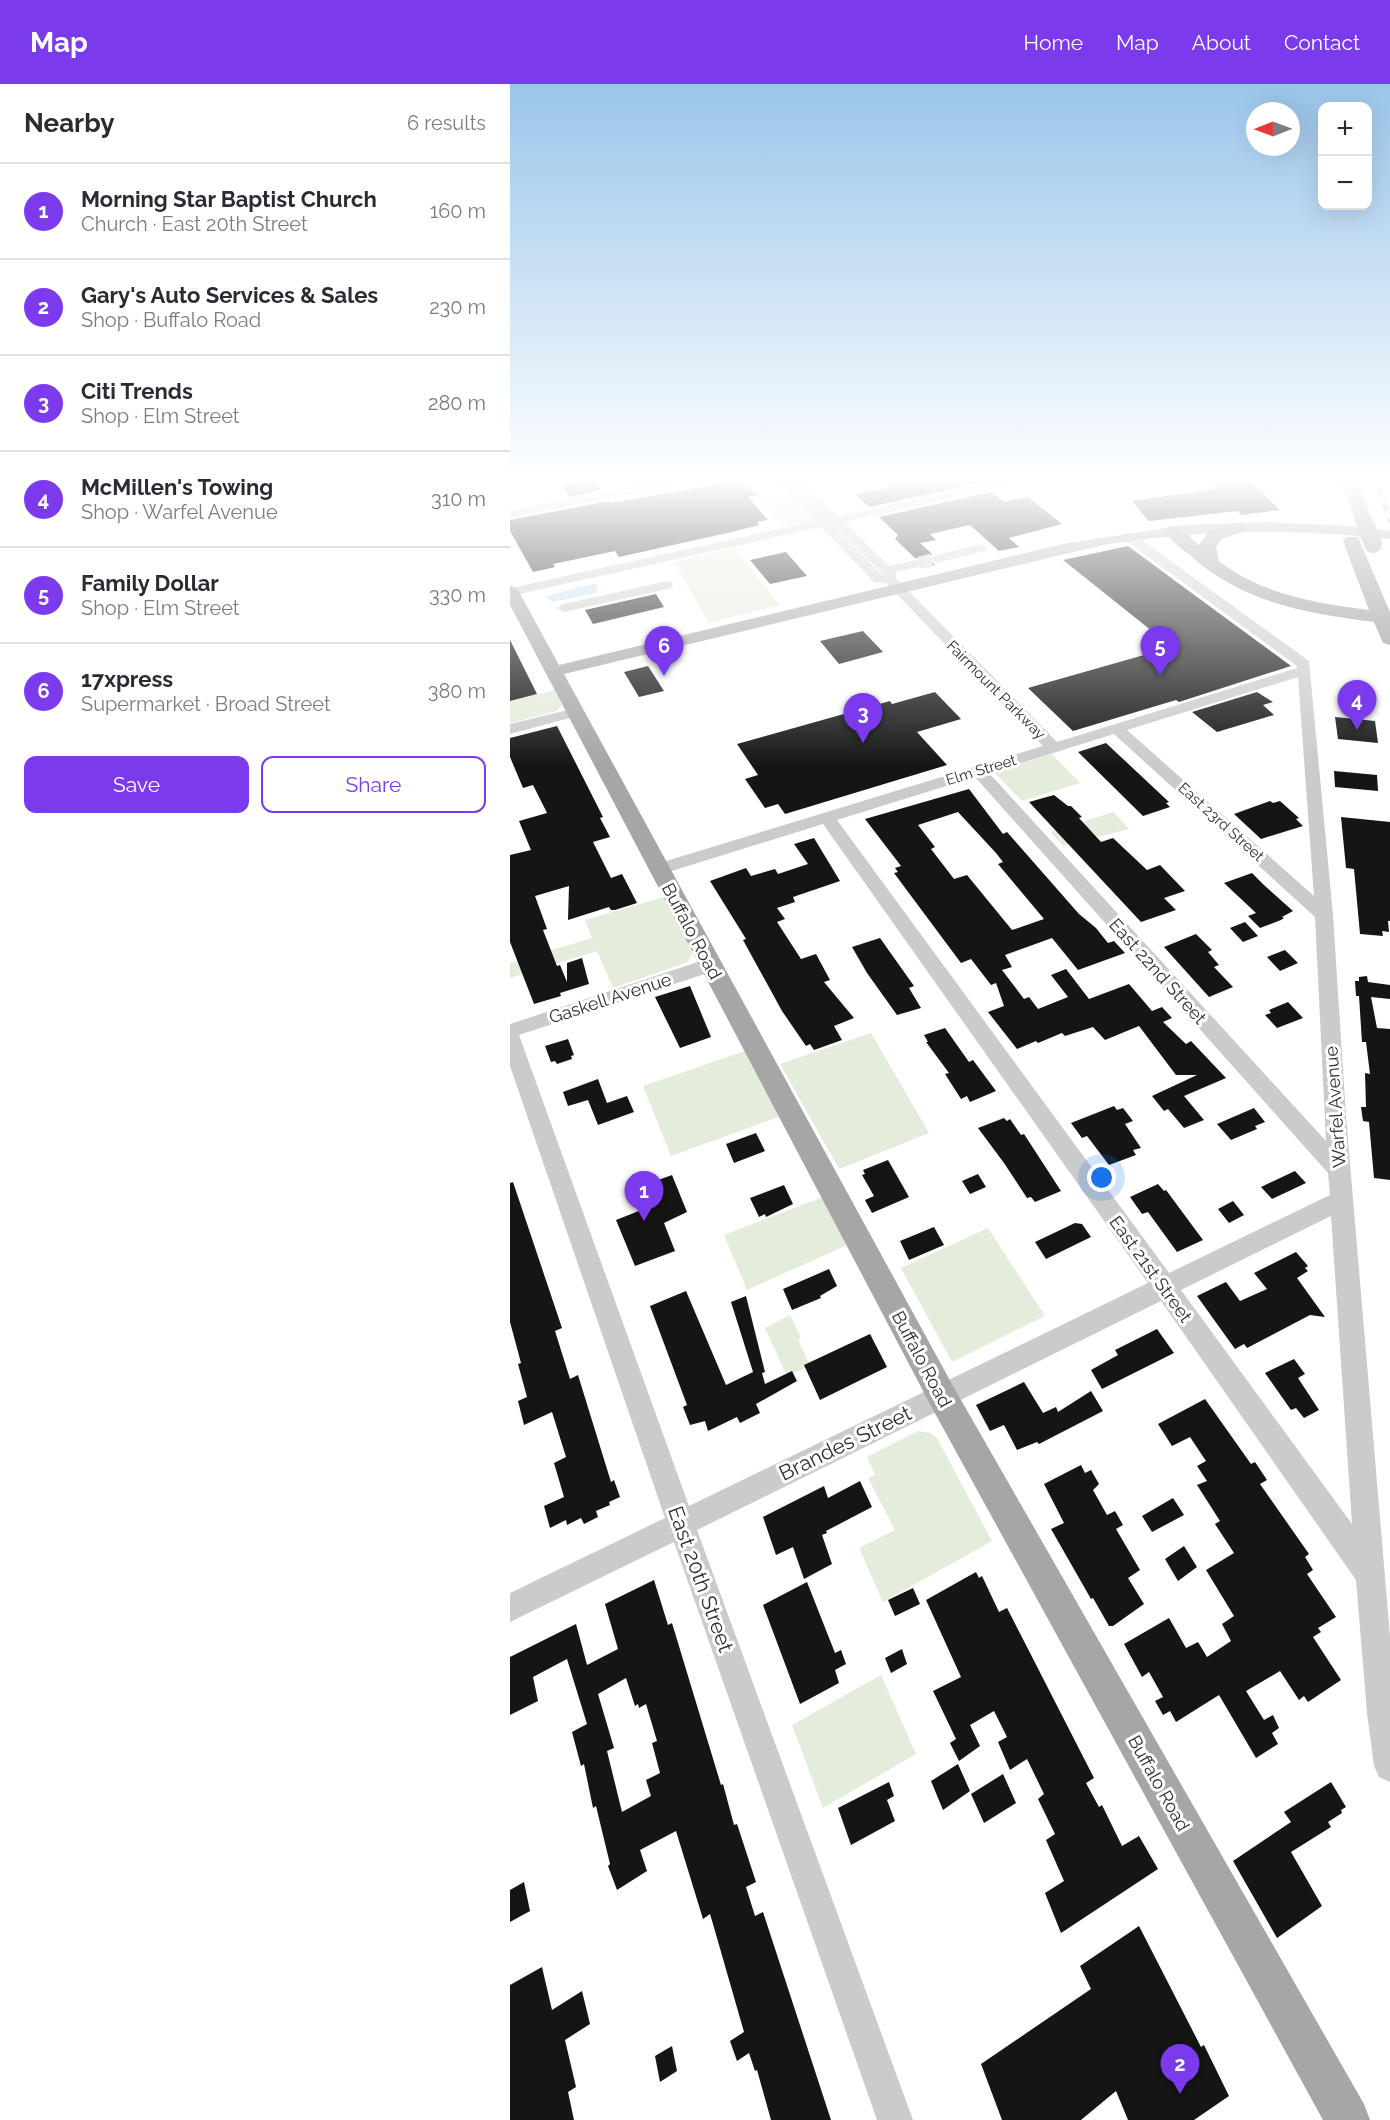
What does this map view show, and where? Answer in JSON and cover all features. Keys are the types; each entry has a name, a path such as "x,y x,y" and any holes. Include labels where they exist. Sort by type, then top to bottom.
{"highway":[{"path":"1228,576 1257,592 1313,608 1386,617"},
{"path":"1366,576 1386,617 1390,639"},
{"path":"1313,608 1357,600 1369,584"}],"main road":[{"path":"547,658 618,656 911,576"},
{"name":"Buffalo Road","path":"511,591 942,1396 1348,2120"},
{"path":"547,658 565,652 618,656"}],"street":[{"path":"511,591 580,576"},
{"name":"Fairmount Parkway","path":"876,576 879,579 890,580 1054,748"},
{"path":"890,580 897,576"},
{"path":"1183,576 1297,658 1304,664 1304,671"},
{"path":"564,608 668,585"},
{"name":"Elm Street","path":"659,869 1304,671"},
{"name":"Warfel Avenue","path":"1304,671 1324,915 1339,1170 1370,1575 1382,1713 1390,1766"},
{"path":"510,729 576,712"},
{"name":"East 23rd Street","path":"1117,729 1324,915"},
{"name":"East 22nd Street","path":"978,771 1339,1170"},
{"name":"East 21st Street","path":"826,817 1338,1527 1370,1575"},
{"name":"Gaskell Avenue","path":"510,1031 710,965"},
{"name":"East 20th Street","path":"510,1037 681,1523 896,2120"},
{"name":"Brandes Street","path":"510,1608 1342,1200"}],"green space":[{"path":"682,576 757,576 780,605 709,623"},
{"path":"554,690 562,705 557,711 510,723 510,701"},
{"path":"1052,754 1080,783 1022,801 994,772"},
{"path":"1113,812 1129,829 1063,846 1050,832"},
{"path":"664,897 692,953 688,962 613,988 597,951 510,978 510,963 592,938 585,920"},
{"path":"871,1033 929,1133 839,1169 780,1064"},
{"path":"745,1051 781,1116 671,1156 643,1086"},
{"path":"823,1197 847,1245 747,1290 724,1235"},
{"path":"988,1228 1045,1316 952,1362 901,1268"},
{"path":"790,1315 809,1363 806,1368 787,1376 765,1328"},
{"path":"918,1431 930,1433 937,1438 992,1541 883,1602 859,1548 895,1530 868,1478 875,1475 867,1457"},
{"path":"881,1675 916,1754 823,1808 792,1725"}],"water":[{"path":"593,584 597,585 597,593 552,602 545,596"}],"building":[{"path":"763,576 807,576 770,584"},
{"path":"1083,576 1169,576 1291,666 1179,702 1176,700 1073,731 1028,688 1172,647"},
{"path":"656,594 664,607 593,624 585,610"},
{"path":"863,631 883,652 839,664 820,641"},
{"path":"510,640 537,694 510,701"},
{"path":"648,666 664,691 639,697 624,672"},
{"path":"935,692 961,719 917,732 947,765 785,814 778,804 765,808 745,779 758,775 737,744 890,701 892,704"},
{"path":"1257,692 1273,702 1263,705 1274,715 1217,732 1192,712"},
{"path":"1335,717 1375,721 1378,743 1338,739"},
{"path":"557,726 603,817 600,818 610,837 593,842 611,878 622,874 637,903 615,910 609,907 568,920 569,886 535,896 547,929 543,930 557,966 560,965 567,982 567,963 582,958 589,984 534,1004 510,942 510,855 531,850 519,821 547,813 533,785 523,788 510,757 510,738"},
{"path":"1106,743 1169,802 1166,803 1170,807 1143,816 1078,752"},
{"path":"1334,771 1377,775 1378,791 1335,787"},
{"path":"969,789 1003,834 1007,832 1079,914 1096,928 1108,943 1114,941 1125,953 1078,970 1052,938 1005,955 1012,967 1002,970 1024,999 1029,997 1038,1009 1068,997 1051,975 1066,969 1089,999 1129,984 1152,1011 1162,1007 1172,1018 1163,1022 1186,1044 1191,1041 1226,1078 1184,1096 1204,1120 1184,1128 1168,1109 1164,1111 1152,1096 1197,1075 1176,1075 1139,1026 1105,1040 1093,1027 1065,1036 1062,1033 1017,1049 988,1012 1004,1006 996,983 991,985 971,959 961,963 894,873 898,872 895,868 901,866 865,819","holes":["958,812 1003,862 998,864 1044,919 1012,930 967,875 954,879 931,849 935,847 918,825"]},
{"path":"1054,795 1071,806 1082,817 1079,818 1101,842 1113,838 1147,870 1160,865 1185,891 1164,898 1176,910 1141,922 1029,802"},
{"path":"1270,801 1273,803 1280,801 1299,818 1296,819 1303,826 1261,839 1234,814"},
{"path":"1341,817 1390,822 1390,921 1388,921 1389,932 1382,931 1383,936 1360,934 1354,869 1346,868"},
{"path":"814,838 840,881 793,897 795,902 777,908 785,919 777,922 801,959 816,954 830,980 824,982 854,1018 834,1026 842,1040 814,1050 810,1044 806,1046 782,1011 743,940 746,939 710,881 746,868 751,876 775,869 778,874 808,864 794,844"},
{"path":"1252,873 1293,911 1281,920 1260,928 1248,916 1256,913 1224,883"},
{"path":"1245,922 1258,936 1243,942 1230,928"},
{"path":"1196,934 1212,950 1208,952 1219,965 1214,967 1233,987 1209,997 1164,947"},
{"path":"880,938 914,986 909,988 921,1008 897,1015 867,973 852,947"},
{"path":"1285,950 1298,963 1280,971 1267,957"},
{"path":"1367,976 1368,982 1390,985 1390,999 1371,997 1377,1028 1390,1029 1390,1180 1374,1178 1369,1122 1363,1121 1361,1107 1366,1107 1365,1073 1370,1074 1366,1042 1362,1042 1359,996 1356,996 1355,981 1359,981 1359,977"},
{"path":"690,986 711,1037 680,1048 655,997"},
{"path":"1288,1002 1303,1018 1277,1028 1265,1015 1271,1013 1269,1010"},
{"path":"945,1028 969,1062 973,1060 996,1091 970,1102 967,1096 961,1099 945,1074 949,1073 926,1042 928,1042 924,1035"},
{"path":"568,1039 574,1055 571,1056 572,1059 557,1064 555,1061 551,1062 545,1046"},
{"path":"598,1079 607,1103 627,1096 634,1112 598,1125 588,1100 568,1106 563,1092"},
{"path":"1114,1106 1117,1110 1123,1108 1133,1121 1125,1124 1141,1148 1133,1150 1136,1155 1109,1165 1087,1136 1082,1138 1071,1123"},
{"path":"1254,1108 1265,1122 1255,1126 1257,1129 1231,1140 1217,1124"},
{"path":"1004,1118 1007,1121 1010,1119 1021,1135 1024,1134 1061,1191 1035,1202 1031,1197 1027,1198 978,1128"},
{"path":"756,1133 765,1151 734,1163 726,1144"},
{"path":"888,1160 909,1197 872,1213 865,1200 874,1196 862,1175 865,1174 863,1170"},
{"path":"1295,1171 1306,1183 1272,1199 1261,1187"},
{"path":"978,1174 986,1187 970,1194 962,1181"},
{"path":"672,1175 687,1212 664,1223 675,1251 635,1266 616,1220 659,1203 650,1183"},
{"path":"513,1182 562,1328 555,1331 570,1379 578,1375 611,1482 614,1480 620,1497 609,1502 610,1505 596,1511 598,1517 584,1524 581,1518 567,1525 566,1520 550,1528 544,1506 564,1497 554,1463 566,1457 552,1412 524,1425 518,1401 527,1397 510,1322 510,1183"},
{"path":"1158,1184 1164,1191 1166,1190 1203,1240 1177,1252 1148,1212 1142,1214 1130,1197"},
{"path":"784,1185 793,1204 766,1217 765,1214 759,1217 750,1198"},
{"path":"1233,1201 1244,1215 1229,1223 1218,1209"},
{"path":"1075,1223 1082,1224 1091,1237 1046,1259 1035,1242"},
{"path":"934,1227 944,1245 909,1260 900,1241"},
{"path":"1296,1252 1308,1266 1305,1268 1308,1271 1297,1278 1325,1317 1310,1315 1247,1348 1244,1344 1235,1349 1197,1296 1226,1282 1240,1301 1267,1289 1254,1273"},
{"path":"829,1269 837,1286 820,1296 821,1298 792,1310 783,1289"},
{"path":"686,1291 726,1385 753,1372 731,1302 746,1296 765,1372 762,1373 765,1384 792,1371 797,1381 756,1404 760,1413 740,1423 737,1417 708,1431 705,1421 690,1425 683,1407 687,1405 650,1306"},
{"path":"1157,1329 1174,1353 1102,1389 1091,1370 1118,1355 1115,1350"},
{"path":"870,1334 887,1367 820,1400 804,1365"},
{"path":"1294,1359 1305,1374 1298,1378 1319,1410 1304,1418 1296,1408 1291,1410 1265,1373"},
{"path":"1024,1382 1043,1413 1056,1407 1058,1412 1091,1391 1103,1411 1039,1444 1037,1442 1017,1450 1004,1425 990,1431 976,1405"},
{"path":"1205,1399 1251,1464 1255,1462 1267,1480 1260,1484 1309,1554 1305,1557 1313,1570 1307,1574 1336,1617 1318,1628 1321,1632 1313,1637 1341,1680 1308,1702 1304,1696 1299,1700 1280,1671 1246,1691 1264,1720 1273,1715 1279,1728 1272,1733 1278,1744 1256,1758 1219,1695 1176,1722 1170,1711 1163,1715 1155,1701 1163,1697 1149,1672 1142,1677 1124,1644 1169,1618 1186,1648 1198,1642 1207,1657 1231,1641 1222,1624 1234,1616 1206,1570 1234,1553 1215,1524 1220,1521 1197,1485 1207,1481 1197,1466 1206,1461 1190,1437 1172,1446 1158,1424"},
{"path":"1081,1465 1085,1473 1091,1470 1099,1484 1093,1490 1107,1515 1115,1511 1123,1525 1116,1529 1140,1570 1128,1578 1144,1604 1113,1626 1109,1626 1093,1598 1091,1599 1051,1529 1064,1523 1044,1484"},
{"path":"860,1481 872,1507 822,1535 832,1564 804,1579 793,1547 776,1555 763,1517 824,1486 828,1498"},
{"path":"1173,1498 1184,1515 1152,1532 1142,1516"},
{"path":"1184,1546 1197,1567 1178,1581 1165,1559"},
{"path":"976,1572 979,1578 982,1576 999,1612 1007,1608 1094,1778 1086,1783 1099,1807 1102,1805 1122,1846 1139,1836 1158,1869 1061,1933 1045,1893 1064,1881 1046,1840 1055,1834 1038,1799 1044,1794 1027,1759 1010,1770 998,1742 1007,1737 994,1711 970,1725 980,1746 959,1761 950,1743 956,1739 933,1691 961,1677 926,1600"},
{"path":"654,1580 668,1625 672,1623 721,1785 723,1784 734,1825 737,1824 756,1882 746,1887 755,1916 763,1912 831,2120 771,2120 757,2070 755,2071 749,2053 737,2061 730,2041 744,2032 710,1914 703,1919 676,1831 640,1850 647,1871 617,1890 608,1866 610,1864 596,1806 593,1808 584,1764 581,1766 572,1732 587,1724 567,1659 533,1677 538,1701 510,1715 510,1657 576,1624 587,1665 618,1649 605,1604","holes":["626,1678 635,1706 638,1704 639,1708 646,1704 657,1741 652,1743 660,1773 646,1780 651,1796 622,1812 607,1751 614,1748 598,1694"]},
{"path":"807,1582 835,1653 841,1650 846,1664 835,1670 839,1683 800,1704 763,1605"},
{"path":"913,1588 920,1604 895,1616 888,1600"},
{"path":"902,1649 907,1664 891,1673 885,1658"},
{"path":"958,1764 970,1791 943,1810 931,1781"},
{"path":"1003,1774 1016,1803 984,1823 971,1794"},
{"path":"889,1782 894,1796 887,1800 895,1821 851,1845 838,1808"},
{"path":"1331,1782 1346,1807 1341,1810 1342,1813 1328,1822 1331,1827 1291,1852 1322,1906 1277,1938 1233,1861 1291,1822 1284,1812"},
{"path":"524,1882 530,1911 510,1922 510,1890"},
{"path":"1139,1926 1201,2047 1204,2045 1229,2096 1194,2120 1128,2120 1116,2091 1081,2120 1002,2120 981,2064 1091,1989 1080,1966"},
{"path":"542,1967 552,2010 582,1991 590,2024 565,2040 576,2087 568,2092 574,2120 510,2120 510,1985"},
{"path":"672,2046 677,2071 660,2082 655,2056"}],"place":[{"name":"17xpress","path":"664,676"},
{"name":"Family Dollar","path":"1160,676"},
{"name":"McMillen's Towing","path":"1357,730"},
{"name":"Citi Trends","path":"863,743"},
{"name":"Morning Star Baptist Church","path":"644,1221"},
{"name":"Gary's Auto Services & Sales","path":"1180,2094"}]}
